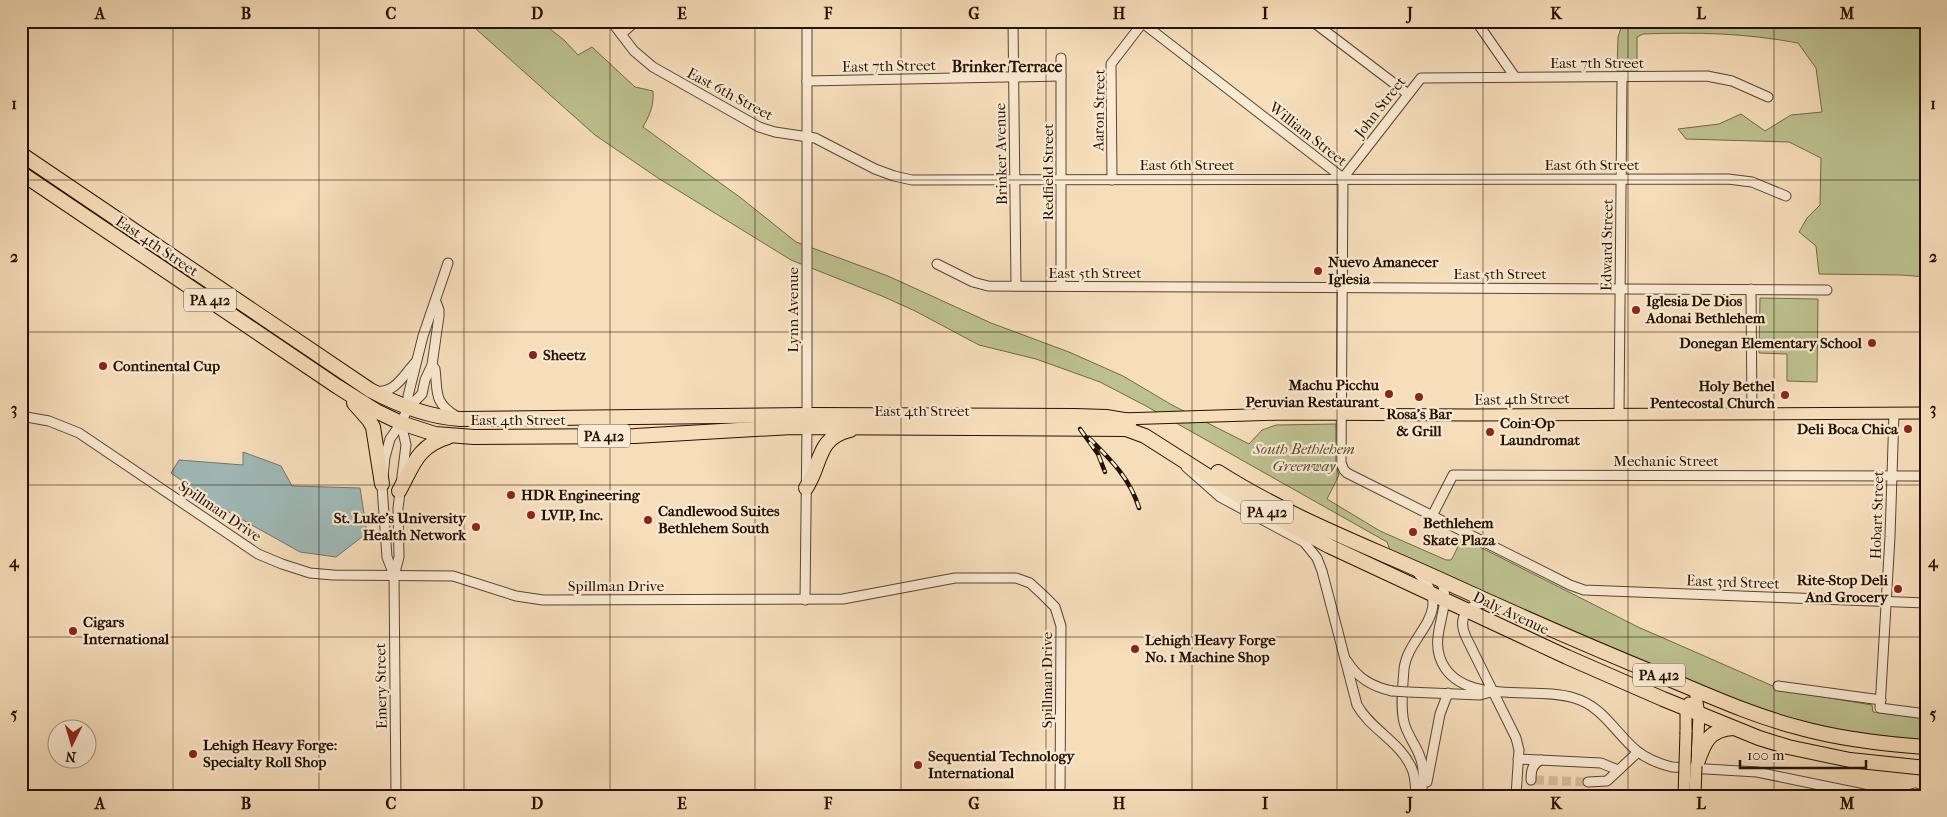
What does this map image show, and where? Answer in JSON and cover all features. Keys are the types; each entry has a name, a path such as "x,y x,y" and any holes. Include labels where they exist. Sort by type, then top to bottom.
{"highway":[{"name":"East 4th Street","path":"21,154 370,390 408,408 460,419 807,421 1053,416 1089,428 1113,424"},
{"name":"East 4th Street","path":"21,174 376,411 401,423 436,434 474,437 635,436 807,421 862,427 1071,422 1106,417 1113,424"},
{"path":"338,387 365,415 373,427 382,484"},
{"name":"Daly Avenue","path":"1113,424 1133,422 1147,428 1252,492 1301,518 1440,579 1490,604 1734,707 1797,727 1855,739 1926,747"},
{"name":"Daly Avenue","path":"1113,424 1136,432 1227,489 1281,520 1358,560 1599,672 1693,712 1759,738 1819,754 1880,764 1926,768"},
{"path":"806,488 813,477 822,451 830,439 837,433 862,427"},
{"path":"399,492 424,449 437,440 452,436"},
{"path":"1696,766 1704,734 1733,728"}],"main road":[{"name":"East 4th Street","path":"1113,424 1160,417 1218,416 1926,413"},
{"path":"1684,796 1686,732 1693,712 1695,690"},
{"path":"1693,712 1704,734"},
{"path":"1695,796 1696,766"}],"street":[{"name":"East 6th Street","path":"611,21 639,56 653,67 754,124 775,132 808,136 822,141 875,170 921,181 1343,178 1736,179 1752,182 1786,196"},
{"path":"623,37 636,21"},
{"name":"Lynn Avenue","path":"805,600 807,21"},
{"name":"Brinker Avenue","path":"1013,21 1016,286"},
{"path":"1312,21 1408,94"},
{"path":"1476,21 1515,77"},
{"name":"William Street","path":"1142,22 1343,178 1342,463 1344,470 1432,516"},
{"name":"Aaron Street","path":"1112,180 1112,64 1142,22"},
{"name":"Redfield Street","path":"1061,58 1061,286"},
{"name":"East 7th Street","path":"807,81 1061,76"},
{"name":"Edward Street","path":"1618,414 1622,77"},
{"name":"East 7th Street","path":"1421,78 1716,77 1742,84 1768,97"},
{"name":"John Street","path":"1343,178 1421,78"},
{"name":"Emery Street","path":"408,408 408,396 429,313 436,302 448,263"},
{"name":"East 5th Street","path":"937,264 976,284 988,286 1826,290"},
{"path":"1751,289 1752,413"},
{"name":"Emery Street","path":"394,576 387,557 382,484 385,457 390,439 408,408 422,394 425,380 432,365 439,316 436,302"},
{"path":"370,390 381,392 391,389 416,362"},
{"path":"432,365 436,374 436,391 441,404 447,411 460,419"},
{"name":"Hobart Street","path":"1880,704 1887,602 1894,413"},
{"name":"Spillman Drive","path":"21,416 58,424 84,436 246,546 269,559 301,570 320,574 453,576 516,596 543,600 843,599 955,578 1016,578 1030,583 1055,607 1061,626 1060,796"},
{"name":"Emery Street","path":"396,796 394,576 400,557 399,492 406,445 401,423"},
{"path":"1167,450 1220,497 1308,546 1317,558 1357,705 1404,754 1413,771 1418,795"},
{"name":"Mechanic Street","path":"1432,516 1453,474 1926,476"},
{"name":"East 3rd Street","path":"1432,516 1570,585 1584,590 1926,603"},
{"path":"1414,568 1426,581 1433,605 1429,621 1406,661 1402,708 1406,728 1422,762 1424,782 1418,795"},
{"path":"1440,579 1445,590 1445,600 1437,637 1438,651 1449,673 1462,683 1494,692 1556,694 1580,699 1596,709 1638,752 1656,762 1672,767 1757,772 1873,796"},
{"path":"1490,604 1478,603 1470,607 1463,622 1464,632 1516,738 1519,750 1516,795"},
{"path":"1342,649 1346,659 1358,675 1375,686 1392,691 1480,695 1494,692"},
{"path":"1778,686 1926,714"},
{"path":"1418,795 1427,782 1440,714 1448,693"},
{"path":"1588,782 1607,780 1638,752"},
{"path":"1518,759 1601,763 1618,770"},
{"path":"1533,780 1533,766 1541,760"},
{"path":"1517,779 1533,780"},
{"path":"1516,795 1523,786 1533,780"},
{"path":"1906,796 1915,793 1923,796"}],"green space":[{"name":"South Bethlehem Greenway","path":"467,21 540,21 564,40 578,55 592,47 635,87 653,91 651,110 643,127 741,198 796,242 888,276 991,323 1069,352 1123,376 1172,405 1249,444 1262,430 1276,425 1336,424 1337,468 1339,475 1327,499 1380,531 1446,560 1451,560 1462,538 1638,627 1782,690 1872,705 1873,712 1926,718 1926,742 1913,742 1822,728 1725,699 1390,550 1387,542 1100,382 1036,359 979,345 882,296 791,260 658,178 595,135"},
{"path":"1546,21 1926,21 1926,277 1819,274 1816,246 1799,232 1807,218 1820,205 1821,158 1789,142 1686,139 1678,129 1719,124 1741,114 1765,131 1791,115 1822,112 1816,68 1798,43 1720,34 1643,34 1637,37 1637,72 1617,71 1618,37 1623,22"},
{"path":"1760,298 1818,299 1817,382 1787,381 1787,354 1759,353"}],"water":[{"path":"243,452 281,466 292,486 360,488 367,533 336,557 300,552 216,505 171,473 179,460 243,465"}],"tunnel":[{"path":"1535,780 1588,782"}],"railway":[{"path":"1080,429 1098,454 1105,472"},
{"path":"1089,438 1112,461 1125,478 1139,508"}],"place":[{"name":"Nuevo Amanecer Iglesia","path":"1318,271"},
{"name":"Iglesia De Dios Adonai Bethlehem","path":"1636,310"},
{"name":"Donegan Elementary School","path":"1872,343"},
{"name":"Sheetz","path":"533,355"},
{"name":"Continental Cup","path":"103,366"},
{"name":"Machu Picchu Peruvian Restaurant","path":"1389,394"},
{"name":"Holy Bethel Pentecostal Church","path":"1785,395"},
{"name":"Rosa's Bar & Grill","path":"1419,397"},
{"name":"Deli Boca Chica","path":"1908,429"},
{"name":"Coin-Op Laundromat","path":"1490,432"},
{"name":"HDR Engineering","path":"511,495"},
{"name":"LVIP, Inc.","path":"531,515"},
{"name":"Candlewood Suites Bethlehem South","path":"648,520"},
{"name":"St. Luke's University Health Network","path":"476,527"},
{"name":"Bethlehem Skate Plaza","path":"1413,532"},
{"name":"Rite-Stop Deli And Grocery","path":"1898,589"},
{"name":"Cigars International","path":"73,631"},
{"name":"Lehigh Heavy Forge No. 1 Machine Shop","path":"1135,649"},
{"name":"Lehigh Heavy Forge: Specialty Roll Shop","path":"193,754"},
{"name":"Sequential Technology International","path":"918,765"}],"district":[{"name":"Brinker Terrace","path":"1007,66"}]}
